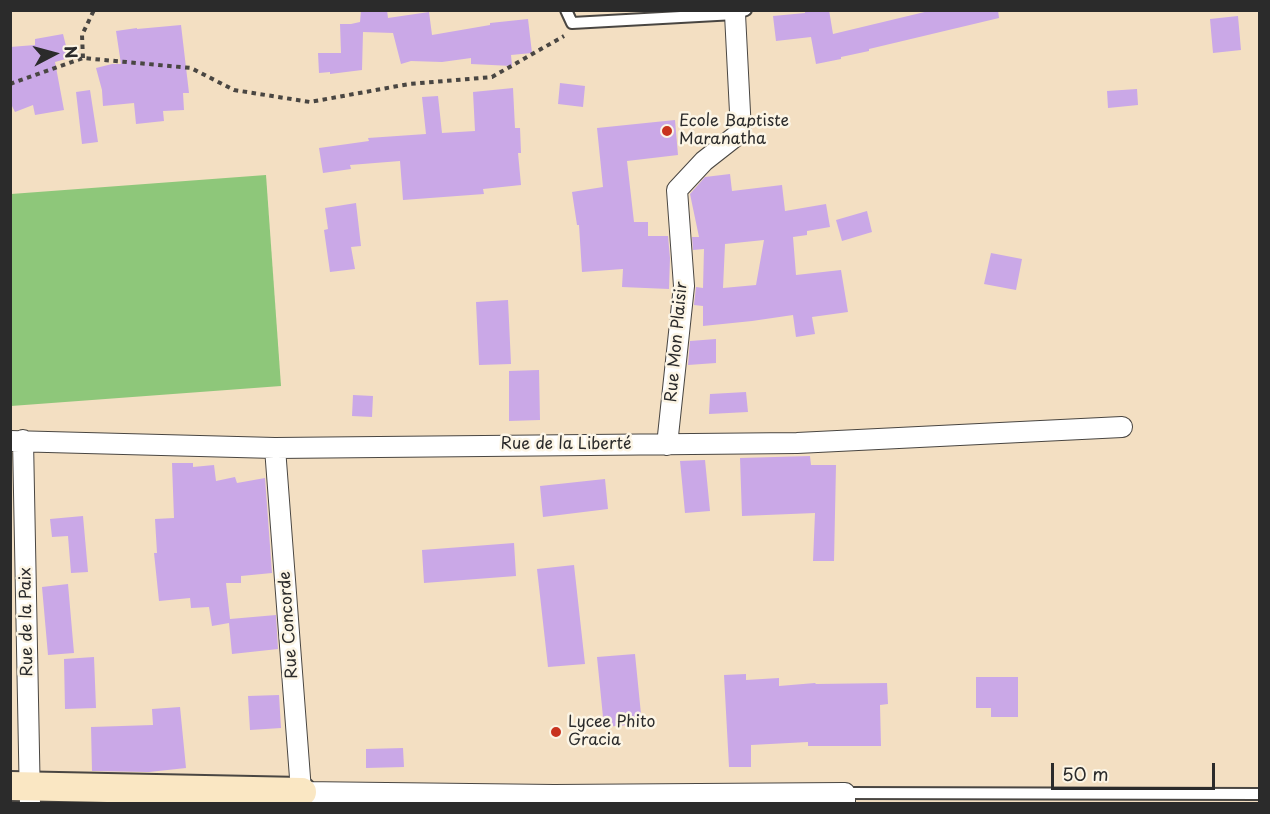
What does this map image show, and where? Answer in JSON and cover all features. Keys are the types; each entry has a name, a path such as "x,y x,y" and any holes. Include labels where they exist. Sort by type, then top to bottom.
{"street":[{"name":"Rue Mon Plaisir","path":"667,445 684,286 677,190 704,161 741,132 741,12"},
{"name":"Rue de la Liberté","path":"17,440 275,448 797,444 1122,427"},
{"name":"Rue de la Paix","path":"17,440 23,792"},
{"name":"Rue Concorde","path":"275,448 302,798"},
{"path":"23,792 302,798 845,798"}],"lane":[{"path":"566,10 572,23 588,22"},
{"name":"Rue Mon Plaisir","path":"588,22 741,12"},
{"path":"845,798 1260,794"}],"path":[{"path":"83,58 82,35 94,10"},
{"path":"10,84 83,58 191,68 234,90 310,102 409,84 492,77 588,22"}],"green space":[{"path":"266,175 281,386 11,406 11,194"}],"building":[{"path":"361,10 387,10 388,18 429,12 432,35 490,25 490,23 528,19 532,53 511,55 512,66 471,64 471,58 442,62 411,61 401,64 393,33 363,32 362,70 319,73 318,53 341,53 340,24 360,22"},
{"path":"805,10 829,10 833,34 933,10 998,10 999,18 816,64 811,37 776,41 773,16 805,13"},
{"path":"1238,16 1241,50 1213,53 1210,19"},
{"path":"181,25 189,93 183,93 184,110 163,111 164,121 136,124 134,103 103,106 102,90 96,68 121,64 116,31"},
{"path":"63,34 69,58 55,62 64,110 35,115 33,105 15,112 10,102 10,47 35,45 35,39"},
{"path":"560,83 585,86 583,107 558,104"},
{"path":"513,88 515,128 520,128 521,153 518,153 521,185 483,189 484,194 403,200 400,161 350,165 351,169 323,173 319,148 369,141 368,138 426,134 422,97 438,96 442,133 475,131 473,92"},
{"path":"1137,89 1138,105 1108,108 1107,91"},
{"path":"90,90 98,142 82,144 76,92"},
{"path":"675,120 678,155 627,161 634,222 648,222 648,236 668,236 669,289 622,287 623,269 582,272 579,225 577,225 572,192 603,187 597,128"},
{"path":"730,174 732,191 782,185 785,211 826,204 830,227 807,231 807,235 793,237 796,275 841,270 848,312 812,317 815,334 796,337 793,315 703,326 703,306 694,305 696,287 703,288 704,249 693,250 692,237 699,237 690,194 705,177","holes":["764,240 756,285 723,288 725,244"]},
{"path":"356,203 361,246 351,247 355,269 330,272 324,230 328,229 325,208"},
{"path":"867,211 872,232 842,241 836,220"},
{"path":"991,253 1022,259 1016,290 984,284"},
{"path":"508,300 511,364 479,365 476,302"},
{"path":"716,339 716,363 688,365 690,341"},
{"path":"539,370 540,420 509,421 509,371"},
{"path":"746,392 748,412 709,414 710,394"},
{"path":"353,395 373,396 372,417 352,416"},
{"path":"810,456 811,465 836,465 834,561 813,561 815,513 742,516 740,458"},
{"path":"705,460 710,511 685,513 680,461"},
{"path":"172,463 193,463 193,467 214,465 216,481 235,477 237,483 265,478 272,573 241,576 241,583 226,583 230,619 276,615 278,649 232,654 229,623 212,626 209,607 191,608 190,598 159,601 154,553 157,553 155,519 174,518"},
{"path":"605,479 608,509 543,517 540,486"},
{"path":"83,516 88,572 71,573 68,536 52,537 50,519"},
{"path":"514,543 516,576 424,583 422,550"},
{"path":"574,565 585,664 548,667 537,569"},
{"path":"68,584 74,653 48,655 42,587"},
{"path":"635,654 642,724 604,727 597,657"},
{"path":"94,657 96,708 65,709 64,659"},
{"path":"746,674 746,680 779,678 779,686 815,683 887,683 888,704 880,705 881,746 808,746 808,742 751,745 751,767 729,767 724,675"},
{"path":"976,677 1018,677 1018,717 991,717 991,708 976,708"},
{"path":"279,695 281,728 250,730 248,696"},
{"path":"180,707 186,768 149,772 92,771 91,727 153,725 152,709"},
{"path":"403,748 404,767 366,768 366,749"}],"place":[{"name":"Ecole Baptiste Maranatha","path":"667,131"},
{"name":"Lycee Phito Gracia","path":"556,732"}]}
